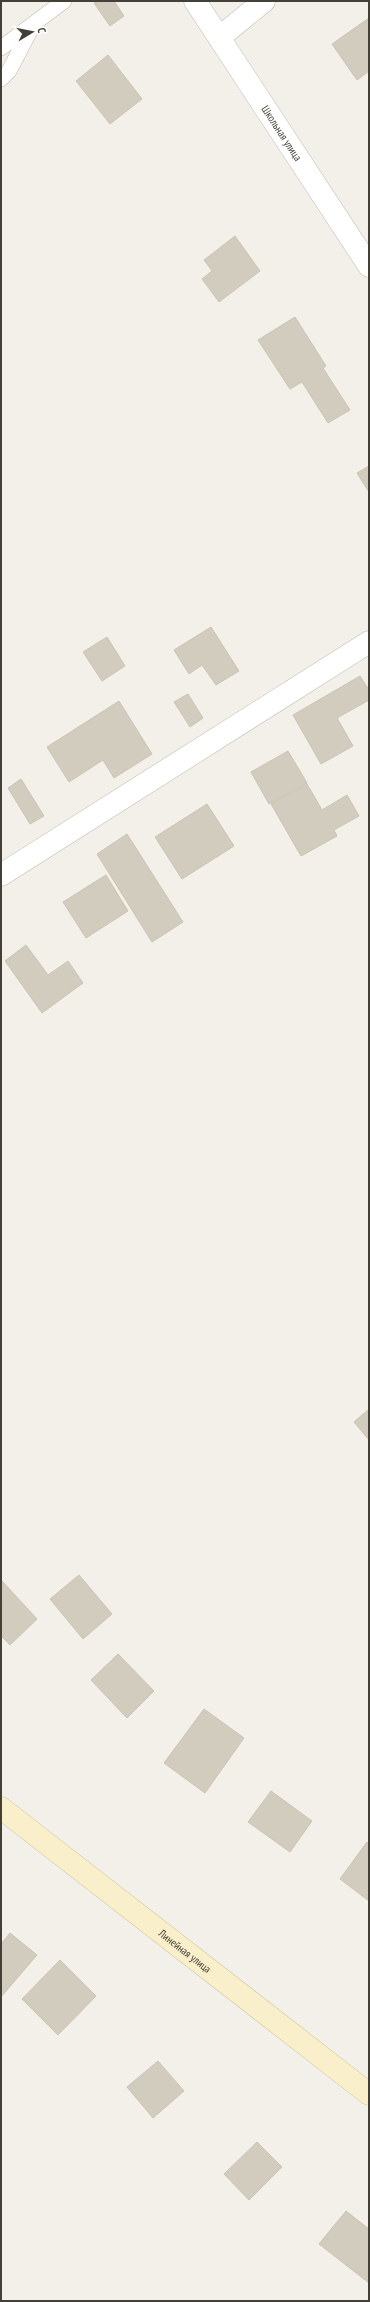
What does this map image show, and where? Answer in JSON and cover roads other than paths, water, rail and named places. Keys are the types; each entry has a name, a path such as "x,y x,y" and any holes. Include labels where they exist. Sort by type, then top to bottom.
{"main road":[{"name":"Линейная улица","path":"1,1808 369,2094"}],"street":[{"name":"Школьная улица","path":"195,1 369,266"},
{"path":"220,37 264,1"},
{"path":"1,875 369,642"}],"lane":[{"path":"1,48 64,1"},
{"path":"1,79 9,71 33,25"}]}
